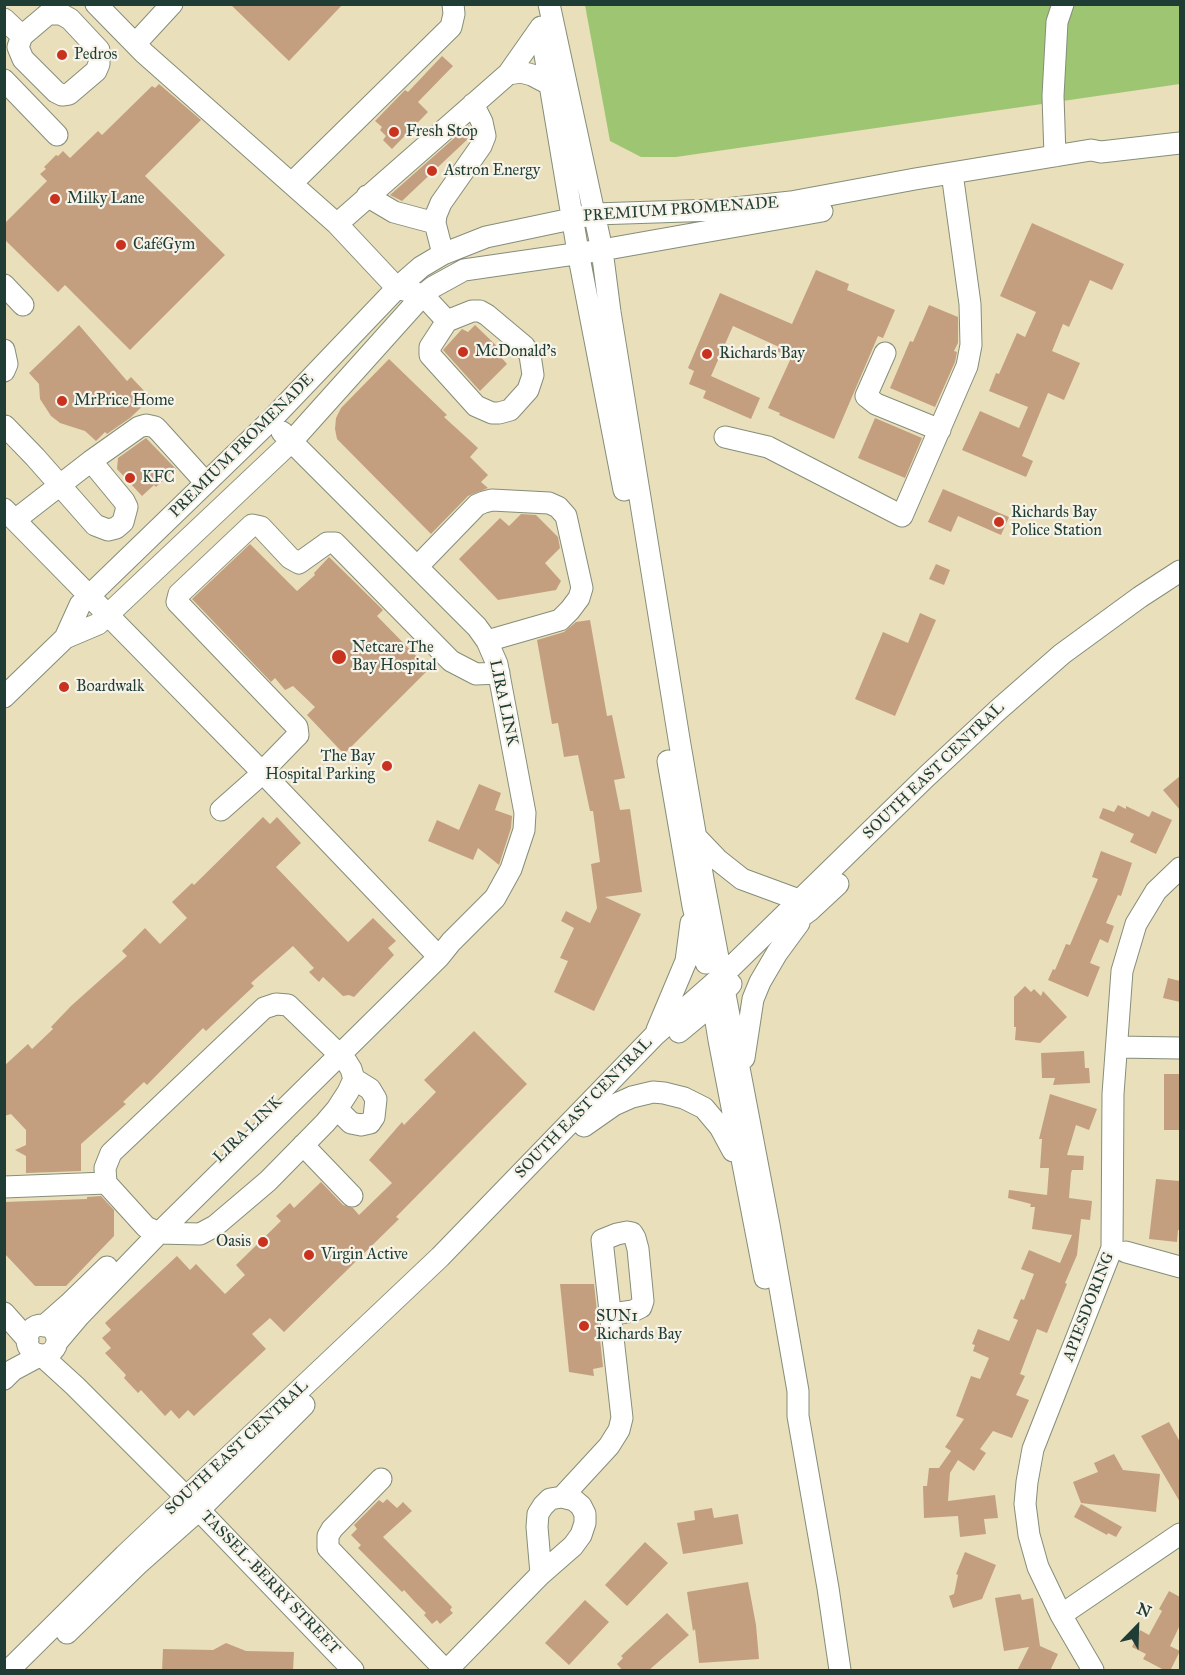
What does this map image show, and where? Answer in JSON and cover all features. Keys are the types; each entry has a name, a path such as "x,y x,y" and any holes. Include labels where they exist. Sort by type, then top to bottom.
{"street":[{"path":"96,4 136,43 337,224 397,288 423,295 447,321"},
{"path":"136,43 172,4"},
{"path":"292,183 451,27 454,15 453,4"},
{"path":"537,4 578,252 650,636 667,755 693,906 741,1074 796,1380 798,1416 840,1671"},
{"path":"549,4 602,250 718,989 718,1040 789,1393 798,1416"},
{"path":"1055,156 1053,96 1056,32 1063,4"},
{"path":"4,19 22,36"},
{"path":"337,224 508,74 541,27"},
{"path":"508,74 521,72 551,85"},
{"path":"4,80 57,135"},
{"path":"443,255 435,224 441,204 481,147 485,136 482,122 473,104"},
{"name":"PREMIUM PROMENADE","path":"103,620 292,441 423,295 464,270 602,250 828,210 1055,156 1090,150 1101,152 1180,143"},
{"name":"PREMIUM PROMENADE","path":"85,601 270,421 397,288 421,267 443,255 486,237 595,214 727,209 952,179 1092,157 1101,152"},
{"path":"725,437 768,447 902,516 967,366 971,345 970,304 952,179"},
{"path":"367,196 394,212 435,224"},
{"path":"4,285 23,305"},
{"path":"472,311 480,311 524,346 530,355 533,375 528,390 510,410 492,413 477,406 430,355 430,346 447,321 472,311"},
{"path":"4,350 7,364 4,371"},
{"path":"885,353 866,396 876,404 940,430"},
{"name":"LIRA LINK","path":"9,1375 42,1339 153,1230 495,898 511,869 524,830 525,813 498,673 487,641 477,627 270,421"},
{"path":"5,426 95,525 108,530 116,528 123,522 127,507 92,461"},
{"path":"206,483 159,431 150,426 140,427 59,486 8,518 103,620 435,954"},
{"path":"417,567 477,505 484,502 492,500 549,503 558,507 566,516 582,588 579,598 560,620 487,641"},
{"path":"221,810 259,776 298,735 297,727 177,602 179,594 252,525 261,527 291,558 299,563 327,543 335,543 451,661 476,674 498,673"},
{"name":"SOUTH EAST CENTRAL","path":"9,1671 192,1504 584,1126 718,989 782,931 804,905 998,710 1062,654 1180,571"},
{"name":"SOUTH EAST CENTRAL","path":"804,905 1004,717 1068,664 1146,606 1180,584"},
{"path":"4,697 65,638 85,601"},
{"path":"65,638 103,620"},
{"path":"259,776 398,930 435,954"},
{"path":"695,836 718,860 742,879 804,905 794,928 760,982 753,999 741,1074"},
{"name":"APIESDORING","path":"1093,1671 1061,1616 1038,1567 1029,1535 1025,1504 1027,1482 1033,1449 1112,1248 1113,1094 1122,971 1136,924 1156,891 1180,868"},
{"path":"654,1036 686,961 693,906"},
{"name":"SOUTH EAST CENTRAL","path":"26,1671 137,1565 192,1504 440,1257 654,1036 718,989"},
{"path":"337,1109 351,1123 361,1125 370,1123 374,1117 376,1099 370,1089 354,1079 351,1069 288,1005 276,1004 264,1008 111,1153 105,1168 106,1183 153,1230 200,1234 215,1226 268,1181 337,1109 354,1079"},
{"path":"1117,1047 1180,1048"},
{"path":"584,1126 632,1097 653,1092 674,1095 693,1102 711,1115 743,1170"},
{"path":"303,1145 352,1196"},
{"path":"4,1187 106,1183"},
{"path":"1126,1252 1180,1267"},
{"path":"5,1314 42,1339 75,1386 192,1504"},
{"path":"562,1497 609,1446 620,1430 622,1418 612,1314"},
{"path":"381,1479 332,1529 328,1536 328,1548 446,1671 541,1574 573,1546 584,1529 585,1514 574,1500 562,1497 550,1499 538,1515 541,1574"},
{"name":"TASSEL-BERRY STREET","path":"192,1504 342,1667"},
{"path":"1061,1616 1180,1534"}],"green space":[{"path":"585,5 1180,5 1180,84 676,157 641,157 610,141"}],"building":[{"path":"230,4 343,4 289,61"},
{"path":"442,56 453,66 418,102 428,112 392,149 383,140 386,136 380,130 382,127 375,121 405,90 408,92"},
{"path":"159,84 201,120 145,176 225,255 130,350 65,285 58,292 4,239 4,224 47,181 40,174 56,155 58,156 63,151 70,158 98,131 102,135 152,86 155,88"},
{"path":"469,125 471,136 402,201 390,195"},
{"path":"1032,223 1124,264 1112,290 1090,280 1069,327 1063,324 1052,351 1080,363 1064,400 1048,393 1022,456 1033,461 1026,477 962,450 980,411 1019,428 1028,407 989,391 1017,333 1025,337 1036,312 1000,296"},
{"name":"Richards Bay","path":"816,270 849,284 847,290 895,310 883,338 878,336 834,439 768,408 791,358 777,351 779,347 733,326 711,376 760,398 751,419 703,398 706,391 689,384 694,371 688,368 720,293 792,324"},
{"path":"929,305 958,317 955,362 935,407 890,388 910,341 913,342"},
{"path":"79,325 127,381 131,377 151,398 130,418 107,434 105,432 96,441 85,431 60,423 51,416 40,399 39,384 29,373"},
{"path":"475,325 503,352 500,356 507,364 480,391 443,350 462,329 468,332"},
{"path":"389,359 447,415 444,417 478,448 470,457 488,475 481,482 488,488 468,496 431,534 337,439 336,418 341,408"},
{"path":"875,418 922,438 905,478 858,458"},
{"path":"146,438 176,469 142,496 117,469 118,458"},
{"path":"943,489 1009,517 1001,535 958,516 951,532 928,522"},
{"path":"521,514 536,515 558,537 560,548 545,563 561,581 556,590 498,600 459,559 500,518 509,526"},
{"path":"250,544 297,591 315,575 314,573 329,557 383,610 377,616 429,669 344,754 307,715 315,707 293,686 285,690 275,678 271,682 192,599"},
{"path":"936,564 950,570 944,585 929,579"},
{"path":"920,613 936,620 895,716 855,699 883,632 908,643"},
{"path":"590,620 607,716 612,715 625,778 614,780 620,810 630,809 642,892 605,897 641,914 594,1011 554,992 568,961 560,958 574,928 561,921 566,911 590,923 597,908 591,864 600,862 593,811 590,811 578,755 564,757 558,723 552,724 537,640 564,632 576,622"},
{"path":"1180,776 1180,810 1163,790"},
{"path":"479,784 501,793 495,810 512,816 511,828 499,865 478,848 473,860 428,841 437,820 459,830"},
{"path":"1118,805 1126,809 1126,806 1149,817 1152,811 1172,820 1156,854 1130,842 1134,834 1099,818 1103,808 1114,812"},
{"path":"263,817 270,824 277,817 301,843 276,867 348,942 373,918 396,941 388,948 394,955 354,997 343,996 323,977 319,982 309,972 314,968 293,946 251,983 254,986 206,1031 203,1028 147,1085 144,1082 123,1102 126,1104 81,1144 81,1171 26,1173 26,1156 15,1150 26,1145 26,1130 11,1114 4,1116 4,1066 28,1044 32,1049 53,1029 51,1027 71,1006 127,956 122,951 145,928 160,944 187,918 172,902 192,883 194,885"},
{"path":"1101,851 1132,863 1121,896 1118,895 1106,923 1114,926 1108,943 1100,939 1090,963 1100,967 1088,997 1048,980 1066,944 1070,945 1098,879 1092,877"},
{"path":"1168,978 1180,981 1180,1002 1163,998"},
{"path":"1025,986 1031,992 1034,989 1041,996 1043,991 1067,1017 1040,1043 1015,1040 1014,997"},
{"path":"474,1031 527,1084 396,1217 399,1219 284,1332 270,1318 252,1334 266,1349 194,1416 188,1410 179,1419 171,1410 165,1416 141,1390 138,1393 124,1378 126,1375 105,1353 111,1348 102,1338 111,1330 105,1323 177,1256 190,1270 196,1264 225,1294 245,1275 236,1265 281,1221 276,1216 290,1203 294,1208 321,1182 343,1205 353,1208 359,1215 392,1183 369,1160 402,1122 404,1125 436,1092 424,1080"},
{"path":"1084,1051 1085,1068 1089,1068 1090,1083 1053,1085 1055,1078 1042,1078 1041,1053"},
{"path":"1164,1074 1180,1074 1180,1130 1164,1130"},
{"path":"1050,1094 1097,1109 1089,1130 1076,1125 1067,1155 1084,1156 1083,1170 1072,1170 1069,1198 1092,1201 1090,1220 1081,1219 1077,1255 1065,1283 1067,1284 1047,1333 1037,1329 1020,1374 1025,1376 1016,1395 1029,1400 1012,1438 993,1431 980,1449 986,1453 974,1471 958,1460 950,1473 948,1501 995,1495 998,1518 984,1519 986,1534 960,1537 958,1516 924,1518 923,1486 927,1486 929,1468 939,1468 951,1451 945,1447 964,1419 956,1416 971,1376 980,1379 989,1358 973,1351 975,1345 972,1344 978,1329 1009,1341 1018,1320 1013,1318 1021,1299 1024,1300 1034,1274 1021,1269 1029,1250 1060,1263 1072,1235 1032,1229 1035,1207 1008,1198 1009,1190 1047,1195 1049,1168 1040,1168 1042,1139 1039,1139"},
{"path":"1156,1179 1180,1181 1180,1230 1178,1230 1177,1242 1149,1239"},
{"path":"101,1196 114,1210 114,1236 66,1286 35,1286 4,1253 4,1202 87,1199 87,1197"},
{"name":"SUN1 Richards Bay","path":"560,1284 594,1284 603,1367 593,1369 594,1376 569,1372"},
{"path":"1169,1422 1180,1442 1180,1502 1141,1436"},
{"path":"1114,1454 1123,1470 1160,1474 1156,1512 1081,1503 1073,1482 1098,1472 1094,1463"},
{"path":"387,1499 397,1508 403,1502 412,1511 383,1537 452,1607 450,1610 453,1613 440,1624 437,1620 432,1624 424,1615 426,1613 404,1590 402,1592 358,1548 361,1545 351,1535 357,1529 354,1525 379,1500 383,1503"},
{"path":"1081,1504 1122,1527 1116,1537 1108,1533 1107,1535 1074,1517"},
{"path":"712,1508 714,1518 738,1514 743,1544 683,1554 677,1523 695,1520 694,1511"},
{"path":"645,1542 668,1563 627,1606 605,1585"},
{"path":"965,1552 996,1565 982,1599 953,1608 949,1596 954,1594 958,1575 956,1574"},
{"path":"748,1582 756,1625 759,1659 699,1663 687,1592"},
{"path":"1169,1591 1180,1597 1180,1625 1170,1646 1180,1651 1170,1671 1166,1671 1143,1659 1146,1654 1132,1647 1140,1630 1149,1635 1162,1611 1159,1609"},
{"path":"1020,1594 1022,1600 1033,1598 1040,1646 1058,1654 1050,1671 1017,1671 1029,1647 1004,1651 995,1598"},
{"path":"585,1600 609,1622 569,1665 545,1643"},
{"path":"667,1613 689,1635 648,1671 623,1671 617,1664 623,1658 621,1656"},
{"path":"226,1643 246,1651 294,1652 293,1671 162,1671 163,1649 213,1650"}],"place":[{"name":"Pedros","path":"62,55"},
{"name":"Fresh Stop","path":"394,132"},
{"name":"Astron Energy","path":"432,171"},
{"name":"Milky Lane","path":"55,199"},
{"name":"CaféGym","path":"121,245"},
{"name":"McDonald's","path":"463,352"},
{"name":"Richards Bay","path":"707,354"},
{"name":"MrPrice Home","path":"62,401"},
{"name":"KFC","path":"130,478"},
{"name":"Richards Bay Police Station","path":"999,522"},
{"name":"Netcare The Bay Hospital","path":"339,657"},
{"name":"Boardwalk","path":"64,687"},
{"name":"The Bay Hospital Parking","path":"387,766"},
{"name":"Oasis","path":"263,1242"},
{"name":"Virgin Active","path":"309,1255"},
{"name":"SUN1 Richards Bay","path":"584,1326"}]}
